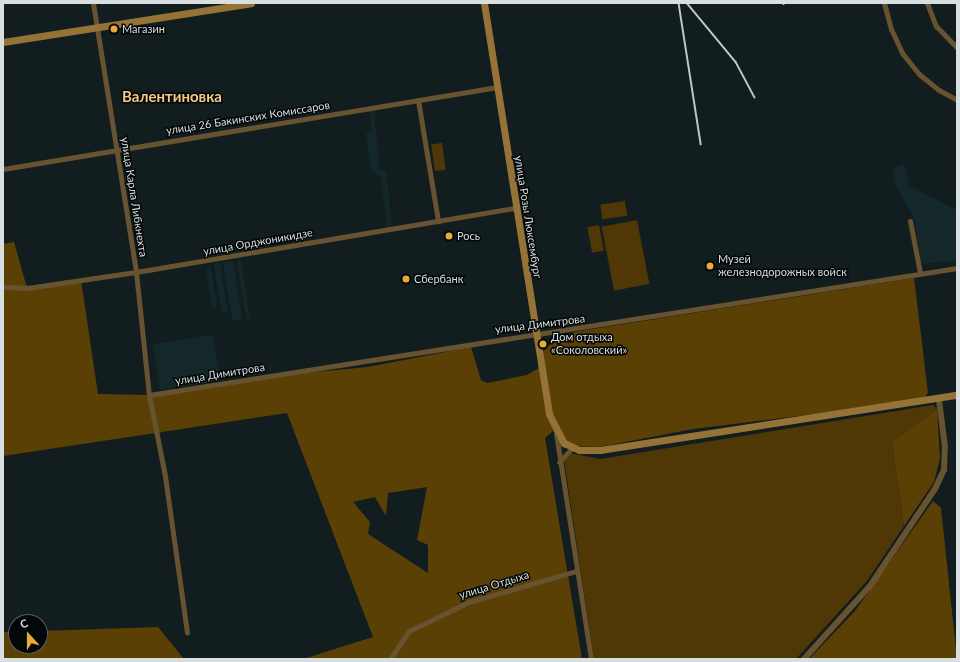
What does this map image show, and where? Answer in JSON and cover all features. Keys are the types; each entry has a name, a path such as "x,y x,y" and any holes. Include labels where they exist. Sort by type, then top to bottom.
{"main road":[{"path":"3,42 251,3"},
{"name":"улица Розы Люксембург","path":"484,3 549,414 556,433"},
{"path":"556,433 571,448 600,450 939,400 957,395"}],"street":[{"name":"улица Карла Либкнехта","path":"93,3 136,272 149,395 165,476 187,632"},
{"path":"884,3 891,29 902,53 919,74 957,100"},
{"path":"927,3 936,26 957,48"},
{"name":"улица 26 Бакинских Комиссаров","path":"3,169 497,87"},
{"path":"418,100 438,221"},
{"name":"улица Орджоникидзе","path":"3,287 27,288 136,272 516,208"},
{"path":"910,221 920,273"},
{"name":"улица Димитрова","path":"149,395 480,341 528,334 536,336 957,268"},
{"path":"804,659 870,586 935,488 944,470 945,447 939,400"},
{"path":"556,433 559,462 591,659"},
{"path":"559,462 571,448"},
{"name":"улица Отдыха","path":"390,659 409,631 469,602 576,571"}],"shaded area":[{"path":"370,111 374,111 380,171 386,171 392,226 387,227 381,176 371,172 366,133 372,133"},
{"path":"442,143 446,170 435,171 431,145"},
{"path":"904,164 910,186 957,210 957,261 921,263 914,217 895,185 893,168"},
{"path":"625,201 627,216 602,219 600,204"},
{"path":"637,220 649,284 614,291 602,227"},
{"path":"599,225 604,251 592,253 587,227"},
{"path":"14,242 27,288 81,280 98,394 149,395 263,377 368,367 471,347 481,380 487,383 527,375 539,368 538,357 550,344 568,338 574,332 914,278 928,393 922,401 693,429 599,447 571,446 553,431 545,438 582,659 303,659 373,637 287,413 3,456 3,244","holes":["427,487 417,540 428,545 428,573 368,534 370,522 353,502 375,497 386,516 388,493"]},
{"path":"241,260 250,320 247,321 237,261"},
{"path":"233,261 242,319 232,321 223,263"},
{"path":"220,263 228,312 222,313 214,264"},
{"path":"210,265 217,305 213,310 206,270"},
{"path":"213,335 220,380 160,390 153,345"},
{"path":"933,405 937,409 892,442 904,526 867,581 796,659 594,659 564,460 570,453 600,459"},
{"path":"937,409 940,458 934,482 904,526 892,442"},
{"path":"933,501 941,508 957,659 809,659 855,611"},
{"path":"158,627 184,659 3,659 3,632 8,632 8,654 48,654 48,631"}],"railway":[{"path":"679,3 701,144"},
{"path":"687,3 736,62 755,97"}],"place":[{"name":"Магазин","path":"114,29"},
{"name":"Рось","path":"449,236"},
{"name":"Музей железнодорожных войск","path":"710,266"},
{"name":"Сбербанк","path":"406,279"},
{"name":"Дом отдыха «Соколовский»","path":"543,344"}],"district":[{"name":"Валентиновка","path":"172,97"}]}
